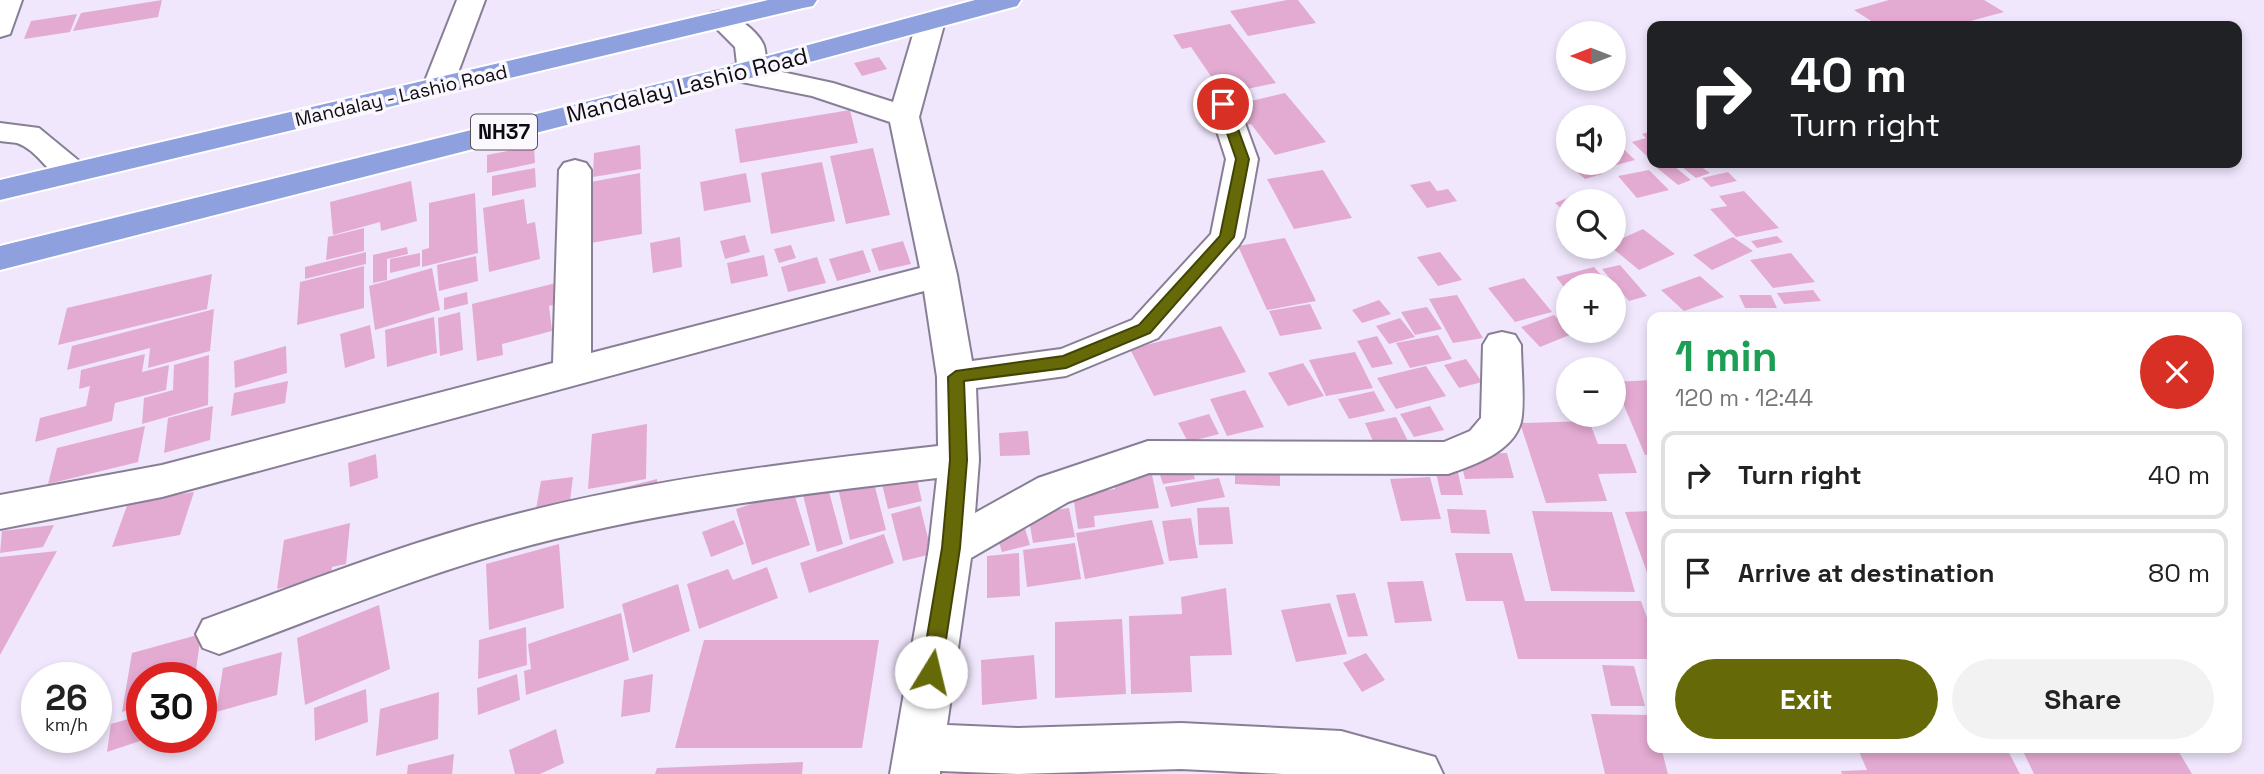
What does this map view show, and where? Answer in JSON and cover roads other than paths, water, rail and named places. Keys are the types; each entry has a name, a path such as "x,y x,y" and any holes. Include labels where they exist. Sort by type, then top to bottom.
{"highway":[{"name":"Mandalay - Lashio Road","path":"0,190 438,86 733,11 803,0"},
{"name":"Mandalay Lashio Road","path":"0,258 745,71 1007,0"}],"street":[{"path":"0,28 8,0"},
{"path":"438,86 471,0"},
{"path":"733,11 749,44 745,71 852,97 905,117"},
{"path":"931,21 905,117 939,275 956,377 959,460 951,548 917,761 1018,751 1181,746 1341,754 1418,774"},
{"path":"956,377 1066,362 1145,329 1227,237 1242,159 1223,104"},
{"path":"0,132 28,135 73,172"},
{"path":"572,371 575,170"},
{"path":"0,512 162,481 939,275"},
{"path":"951,548 1053,491 1148,457 1448,458 1484,442 1501,422 1502,345"},
{"path":"219,634 412,563 550,523 756,483 959,460"}]}
